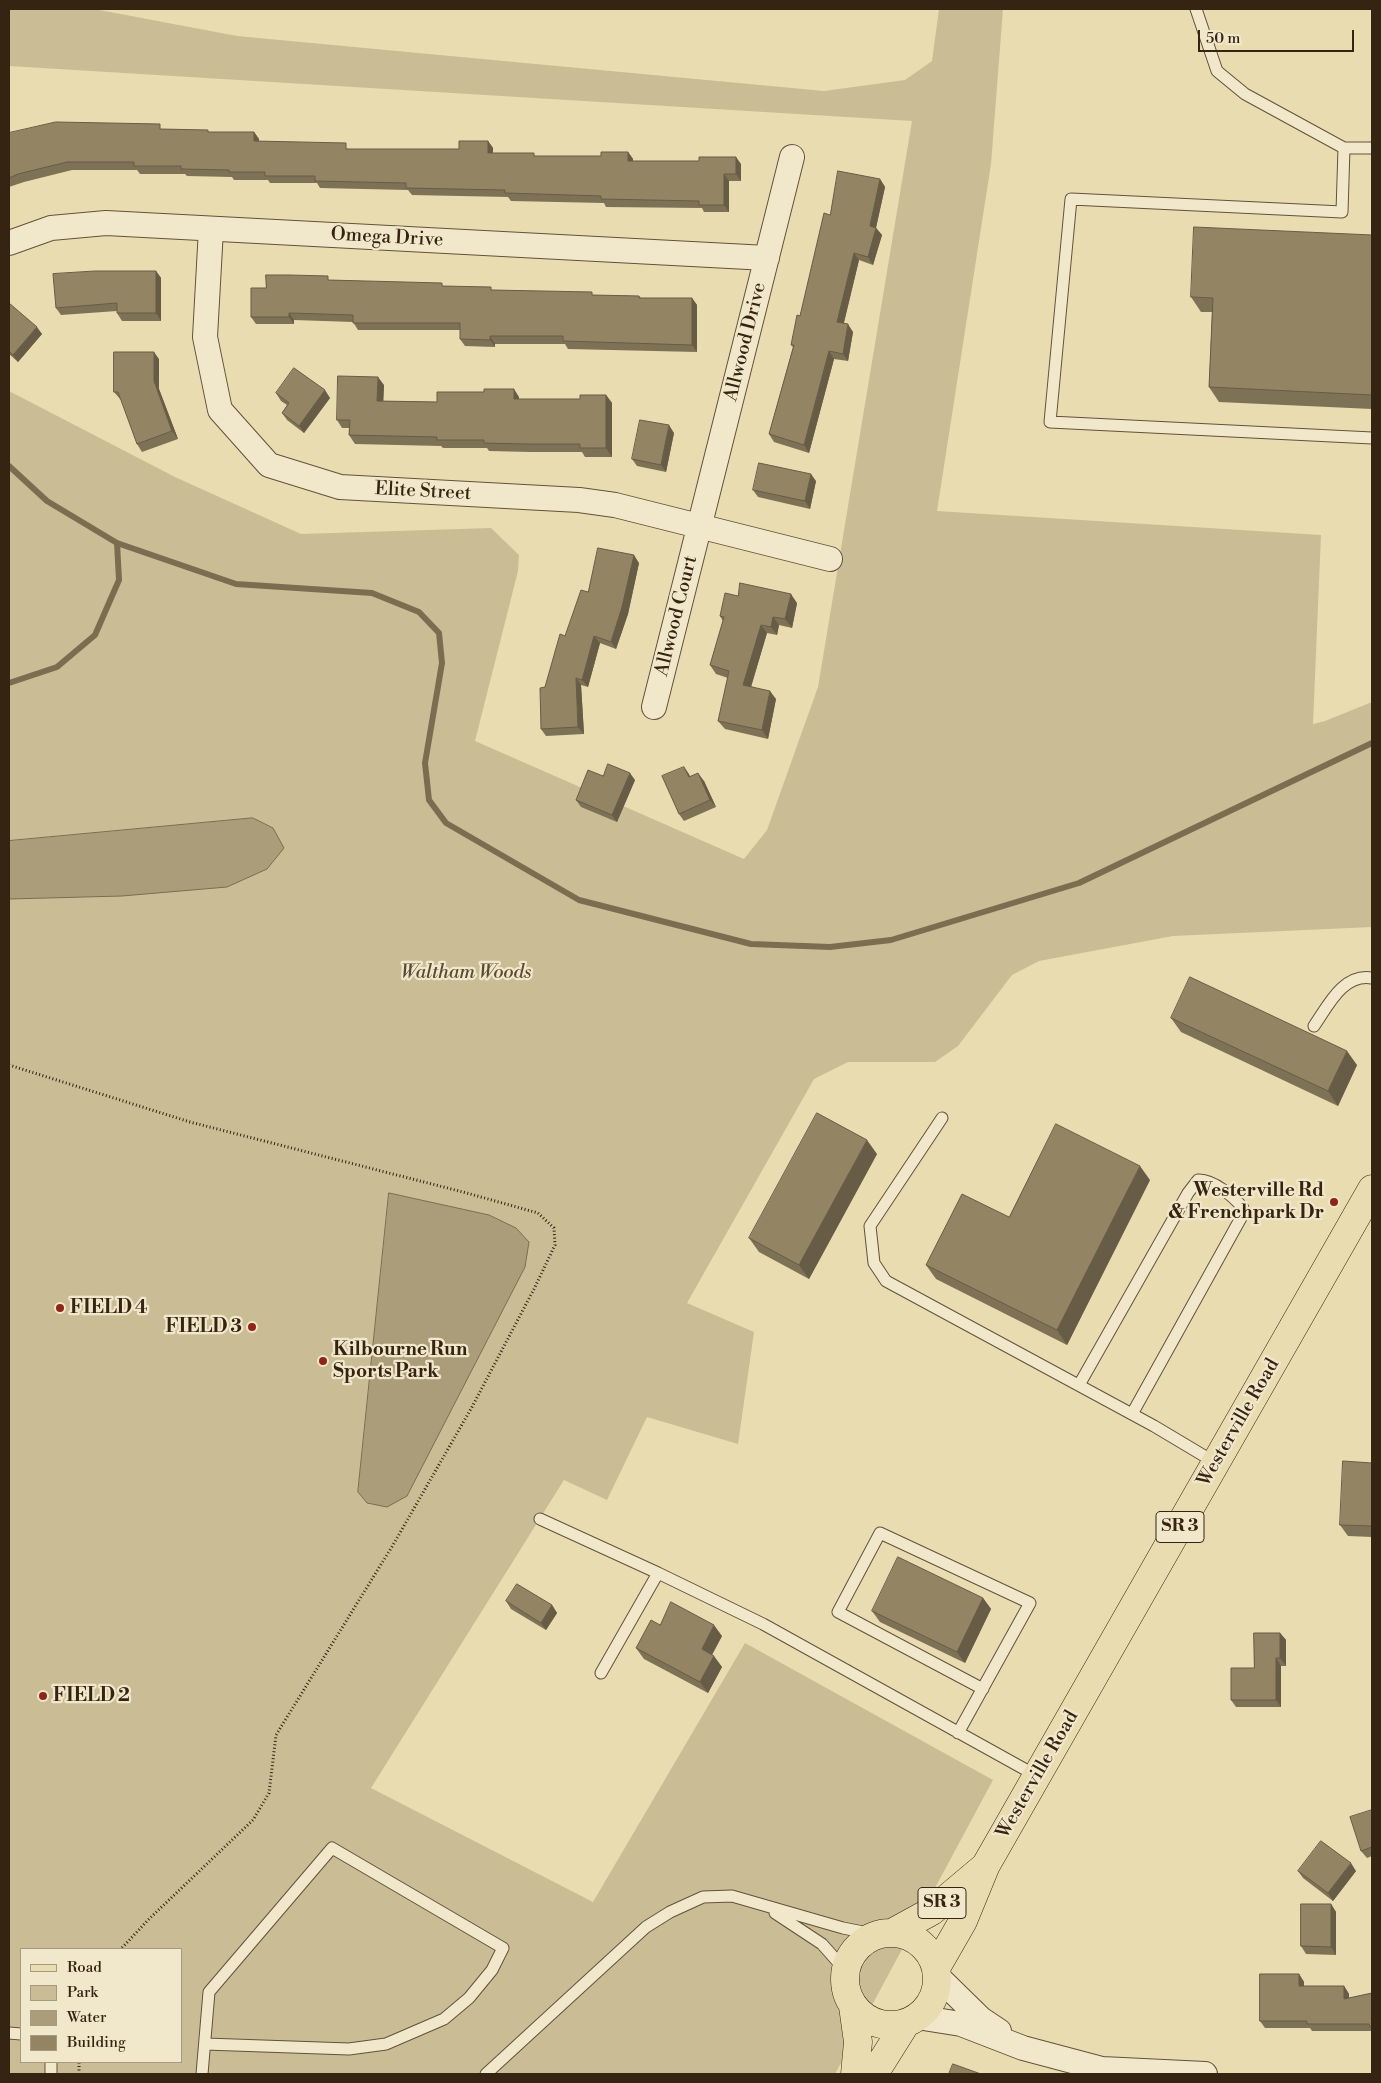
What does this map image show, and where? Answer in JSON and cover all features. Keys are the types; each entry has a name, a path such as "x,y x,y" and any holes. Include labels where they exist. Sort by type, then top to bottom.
{"main road":[{"name":"Westerville Road","path":"874,2074 911,2020 926,2010 933,2000 937,1972 963,1921 986,1865 1372,1189"},
{"name":"Westerville Road","path":"845,1970 857,1948 867,1940 885,1934 932,1911 986,1865"},
{"path":"885,1934 907,1936 920,1943 930,1955 937,1972"},
{"path":"845,1970 844,1983 847,1995 853,2006 863,2016 877,2023 892,2026 911,2020"},
{"path":"853,2006 858,2042 855,2074"}],"street":[{"name":"Allwood Drive","path":"699,526 792,157"},
{"name":"Omega Drive","path":"9,243 51,228 106,223 767,258"},
{"name":"Elite Street","path":"211,229 205,338 220,410 269,465 340,487 578,500 615,505 830,559"},
{"name":"Allwood Court","path":"654,707 699,526"},
{"path":"937,1972 981,2019 1023,2048"},
{"path":"911,2020 961,2024 1023,2048 1102,2069 1204,2074"}],"lane":[{"path":"1196,9 1217,71 1245,94 1344,148 1372,148"},
{"path":"1344,148 1342,212 1071,199 1050,422 1372,438"},
{"path":"1314,1026 1344,984 1364,976 1372,978"},
{"path":"942,1118 870,1226 874,1263 886,1281 1132,1414 1216,1463"},
{"path":"1079,1385 1188,1193 1198,1180 1206,1180 1237,1201 1242,1208 1242,1216 1132,1414"},
{"path":"540,1519 763,1624 1037,1776"},
{"path":"958,1733 1030,1603 880,1533 838,1612 982,1689"},
{"path":"601,1673 658,1573"},
{"path":"202,2074 209,1992 332,1848 503,1948 492,1970 475,1991 444,2019 386,2044 349,2049 205,2044"},
{"path":"486,2074 612,1956 646,1927 670,1912 703,1897 732,1896 843,1928 885,1934"},
{"path":"765,1906 822,1944 845,1970"}],"path":[{"path":"9,1064 190,1122 538,1213 554,1228 555,1244 547,1262 472,1407 393,1545 276,1735 269,1794 253,1820 148,1920 122,1948"}],"green space":[{"name":"Kilbourne Run Sports Park","path":"9,9 94,9 237,36 824,91 905,80 932,61 939,9 1003,9 991,164 937,511 1321,535 1313,724 1372,702 1372,927 1173,936 1039,961 1012,975 958,1046 935,1062 848,1062 814,1079 687,1303 754,1332 738,1444 647,1417 607,1500 564,1480 371,1788 593,1902 745,1643 993,1780 835,2074 9,2074 9,391 175,477 301,534 491,528 519,555 518,571 475,741 744,859 767,830 818,687 912,121 9,66"}],"water":[{"path":"253,818 273,828 284,848 267,869 227,887 122,896 9,899 9,841"},
{"path":"389,1193 489,1215 516,1228 529,1242 525,1267 407,1496 387,1507 367,1503 358,1492"}],"building":[{"path":"56,122 160,124 160,129 254,132 254,141 346,143 346,149 459,149 459,141 488,141 488,153 534,153 534,156 601,156 601,152 628,152 628,161 699,161 699,157 736,157 736,174 724,174 724,205 699,205 699,201 601,199 601,196 505,193 505,190 406,188 406,183 315,181 315,176 265,176 265,172 181,169 181,166 134,166 134,162 67,162 9,178 9,133"},
{"path":"838,171 880,179 870,226 876,228 868,257 854,253 837,322 848,324 843,354 829,351 804,445 769,434 794,345 791,345 797,315 800,316 824,213 830,215"},
{"path":"1194,227 1372,235 1372,395 1209,387 1213,298 1191,297"},
{"path":"95,271 156,271 156,313 117,313 117,303 56,308 53,274"},
{"path":"266,275 328,276 328,280 442,283 442,286 491,287 491,290 592,292 592,295 639,296 639,298 692,298 692,345 563,341 563,336 490,336 490,340 460,339 460,323 353,323 353,315 289,313 289,317 251,317 251,288 266,288"},
{"path":"9,303 37,327 13,355 9,351"},
{"path":"114,352 154,352 154,381 172,431 137,444 118,392 114,392"},
{"path":"294,368 325,390 299,426 282,413 289,403 276,393"},
{"path":"338,376 378,377 377,401 437,402 437,392 484,392 484,389 514,389 514,399 580,399 580,395 606,395 606,448 580,448 580,444 484,443 484,440 437,440 437,437 349,435 350,420 337,420"},
{"path":"640,420 669,425 661,465 632,459"},
{"path":"759,463 811,474 805,501 753,490"},
{"path":"598,548 634,555 622,607 611,642 594,636 582,680 576,678 578,727 541,729 540,688 545,687 560,634 565,636 581,590 588,592"},
{"path":"740,583 791,594 785,619 773,617 771,627 761,625 743,685 770,691 762,730 718,721 729,671 710,665 724,617 720,616 725,593 738,596"},
{"path":"608,764 630,773 612,815 576,800 588,770 603,776"},
{"path":"684,767 689,777 698,773 710,800 679,814 662,776"},
{"path":"1190,977 1347,1051 1328,1091 1171,1018"},
{"path":"817,1113 867,1140 799,1265 749,1238"},
{"path":"1056,1124 1140,1166 1057,1330 926,1265 962,1194 1009,1217"},
{"path":"1343,1461 1372,1463 1372,1526 1340,1525"},
{"path":"898,1557 983,1598 957,1652 872,1611"},
{"path":"517,1584 552,1605 541,1623 506,1601"},
{"path":"671,1602 714,1625 702,1649 714,1656 700,1682 636,1648 651,1620 660,1625"},
{"path":"1254,1633 1280,1633 1280,1658 1276,1658 1276,1700 1231,1700 1231,1668 1254,1668"},
{"path":"1372,1810 1372,1847 1361,1851 1350,1817"},
{"path":"1321,1841 1351,1863 1328,1893 1298,1871"},
{"path":"1301,1904 1331,1904 1331,1947 1301,1946"},
{"path":"1260,1974 1299,1974 1299,1986 1344,1986 1344,1999 1372,1993 1372,2026 1370,2027 1369,2024 1307,2024 1307,2021 1260,2021"},
{"path":"953,2064 981,2074 949,2074"}],"waterway":[{"path":"9,466 47,501 117,543 236,584 372,593 419,612 439,633 442,663 425,763 429,800 446,823 579,900 751,944 830,947 891,940 1079,883 1372,743"},
{"path":"9,683 57,667 95,635 119,580 117,543"}],"place":[{"name":"Westerville Rd & Frenchpark Dr","path":"1334,1202"},
{"name":"FIELD 4","path":"60,1308"},
{"name":"FIELD 3","path":"252,1327"},
{"name":"Kilbourne Run Sports Park","path":"323,1361"},
{"name":"FIELD 2","path":"43,1696"}],"park label":[{"name":"Waltham Woods","path":"466,973"}]}
